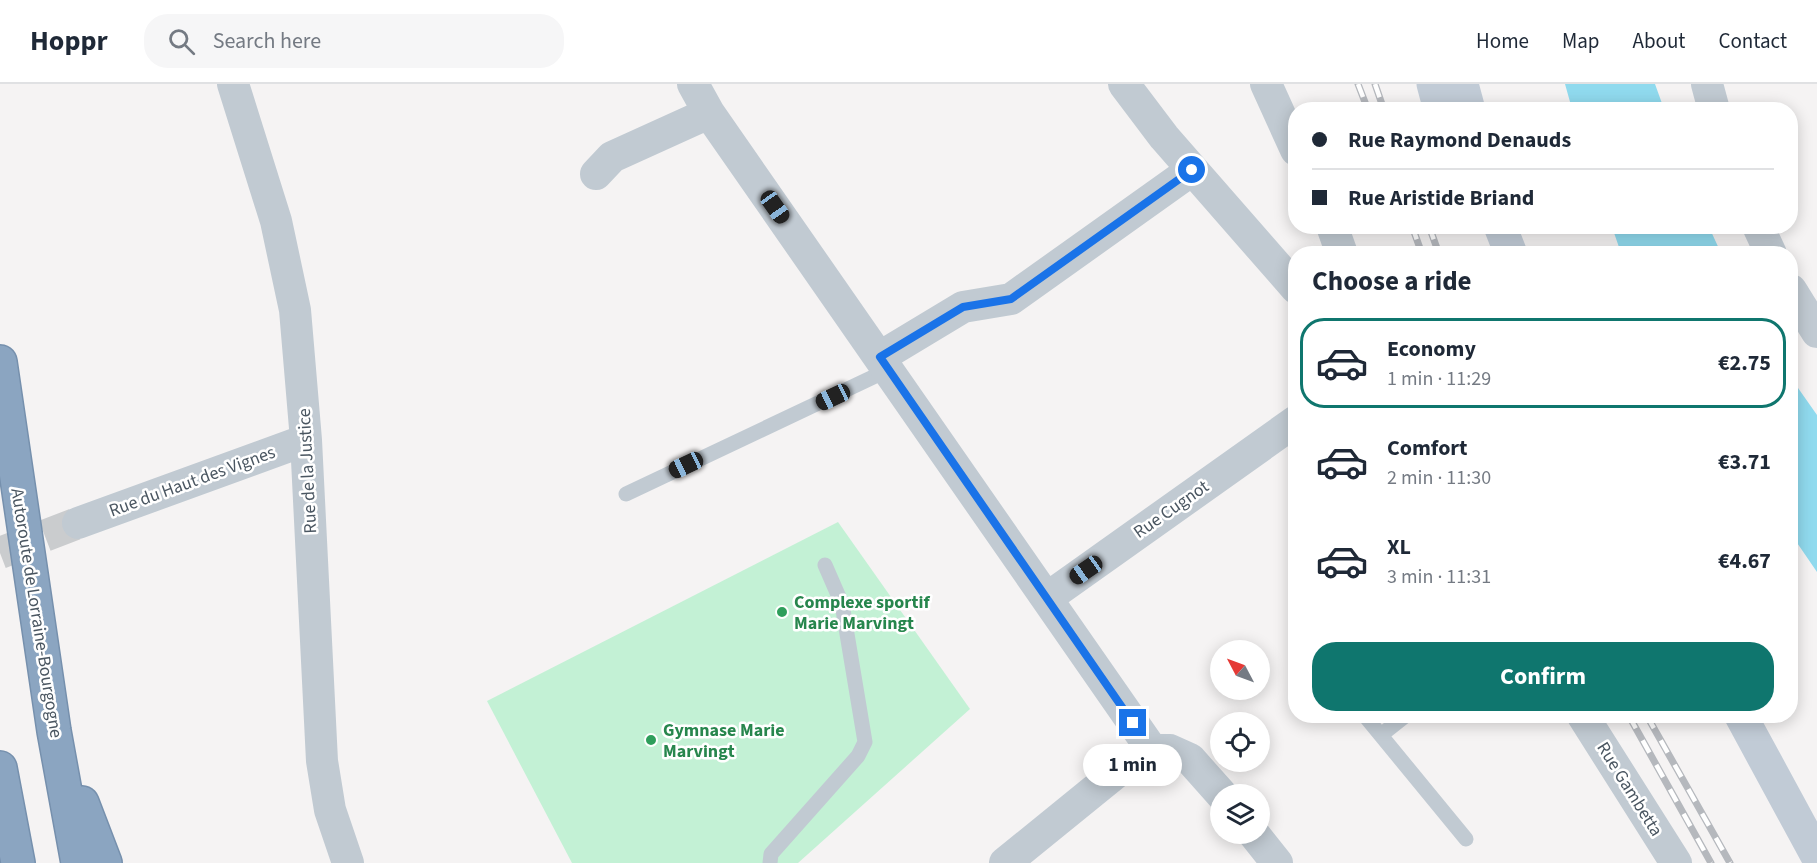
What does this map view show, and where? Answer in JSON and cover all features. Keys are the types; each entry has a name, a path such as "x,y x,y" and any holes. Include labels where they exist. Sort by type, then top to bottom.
{"highway":[{"name":"Autoroute de Lorraine-Bourgogne","path":"0,362 54,731 78,863"},
{"path":"54,731 105,863"},
{"path":"0,768 18,863"}],"main road":[{"path":"1433,84 1438,102"},
{"path":"1462,84 1467,102"},
{"path":"1745,723 1817,856"}],"street":[{"name":"Rue de la Justice","path":"233,84 276,221 295,310 306,440 322,761 330,810 348,863"},
{"path":"693,84 709,113 1152,750"},
{"path":"1124,84 1192,170 1288,279"},
{"path":"1266,84 1288,132"},
{"path":"1707,84 1712,102"},
{"path":"596,174 612,157 709,113"},
{"path":"884,363 963,307 1011,299 1192,170"},
{"path":"1798,301 1817,332"},
{"name":"Rue Cugnot","path":"1047,598 1288,427"},
{"name":"Rue du Haut des Vignes","path":"78,523 306,440"},
{"name":"Rue Gambetta","path":"1587,723 1676,863"},
{"path":"1009,862 1128,763 1152,750 1170,750 1190,759 1212,784"},
{"path":"1262,844 1277,863"}],"lane":[{"path":"626,494 884,363"},
{"path":"770,863 771,854 858,756 865,742 842,604 825,565"},
{"path":"1371,723 1466,839"},
{"path":"1381,735 1396,723"}],"green space":[{"name":"Complexe sportif Marie Marvingt","path":"838,522 970,709 798,863 572,863 487,701"}],"water":[{"path":"1565,84 1655,84 1661,102 1570,102"},
{"path":"1614,234 1712,234 1718,246 1619,246"},
{"path":"1798,388 1817,415 1817,572 1798,544"}],"tunnel":[{"path":"0,553 78,523"}],"railway":[{"path":"1358,84 1365,102"},
{"path":"1375,84 1381,102"},
{"path":"1415,234 1419,246"},
{"path":"1432,234 1436,246"},
{"path":"1633,723 1711,863"},
{"path":"1651,723 1730,863"}],"place":[{"name":"Complexe sportif Marie Marvingt","path":"782,612"},
{"name":"Gymnase Marie Marvingt","path":"651,740"}],"route":[{"path":"1133,723 880,357 963,307 1001,303 1011,299 1192,170"}]}
